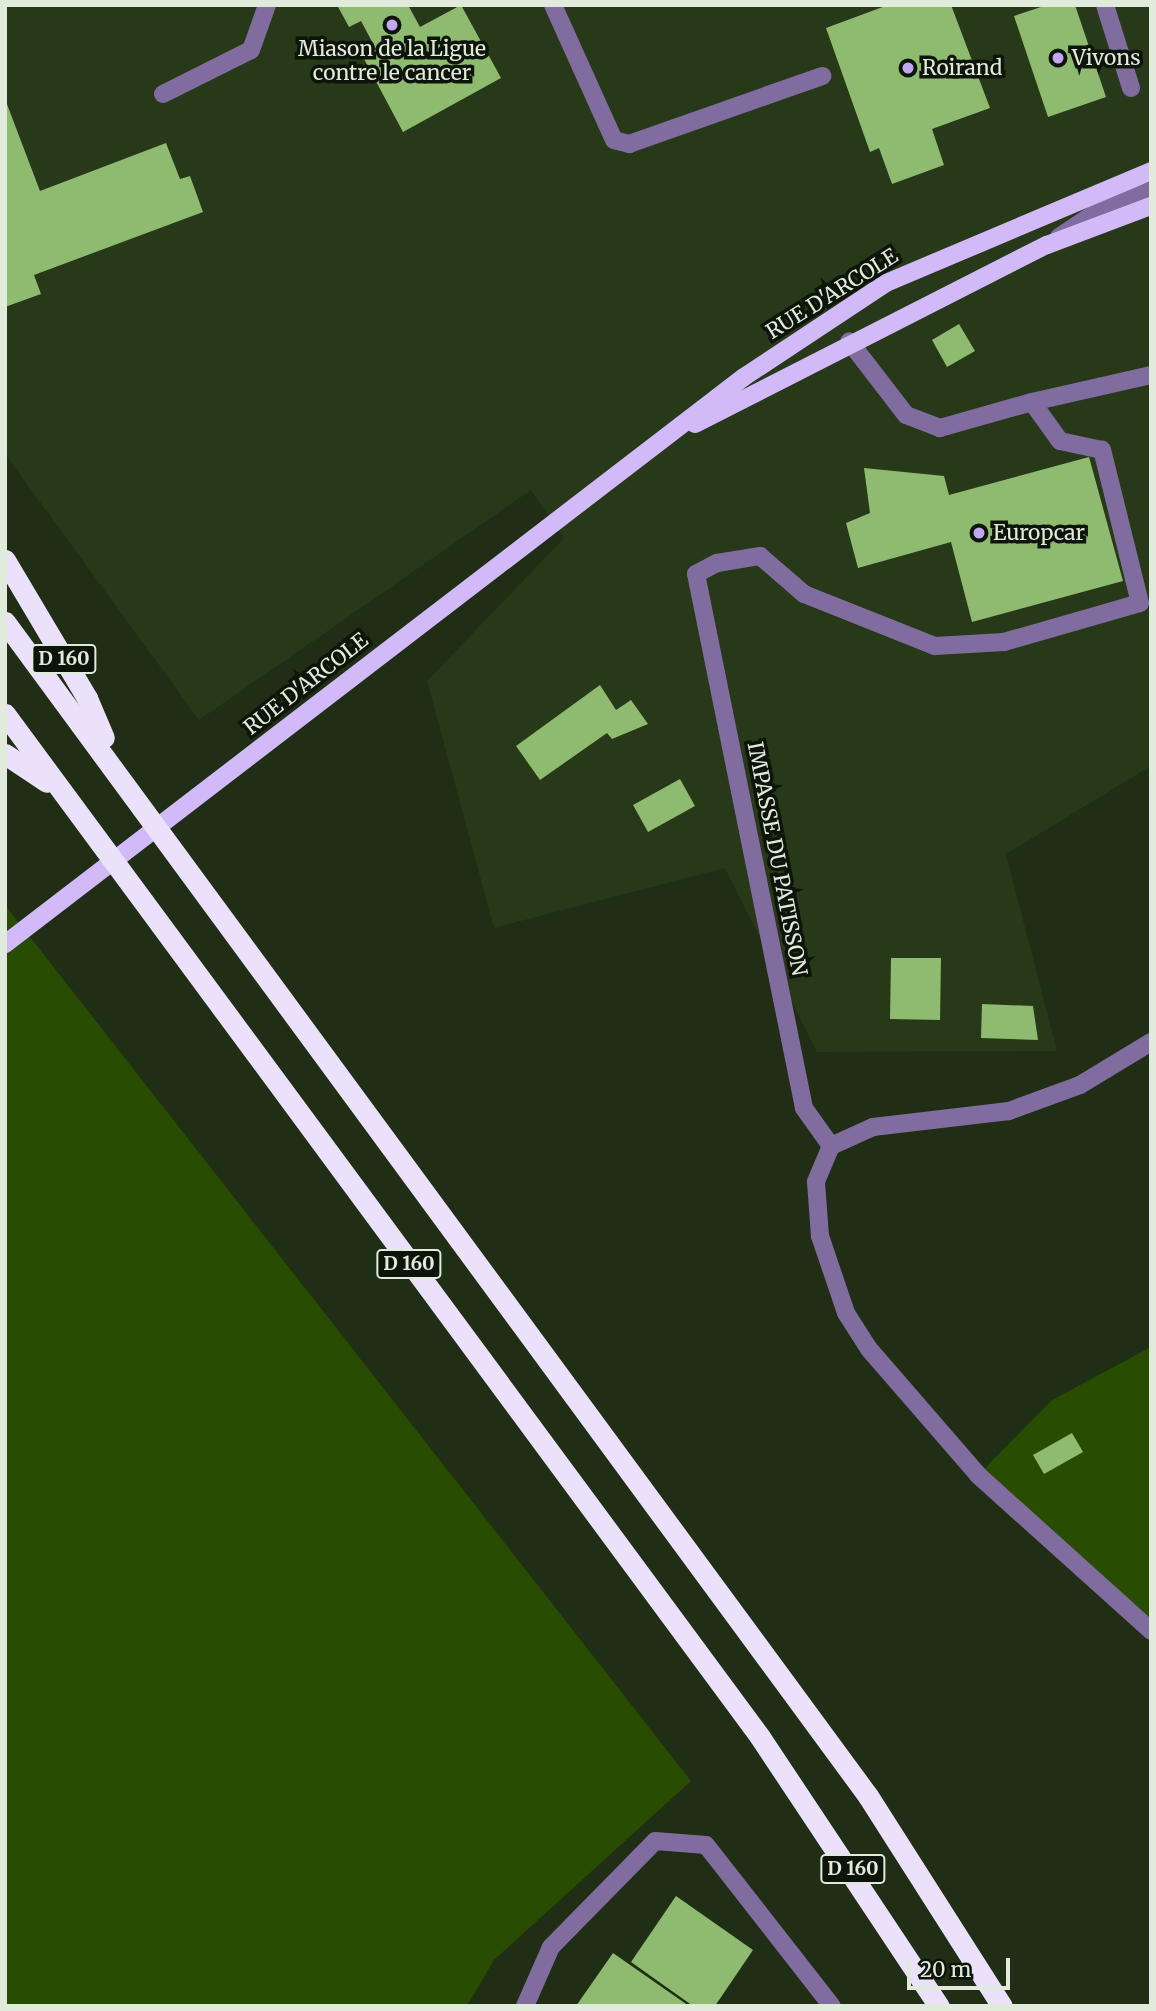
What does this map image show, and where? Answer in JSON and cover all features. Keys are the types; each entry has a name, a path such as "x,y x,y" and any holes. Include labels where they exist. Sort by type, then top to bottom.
{"highway":[{"name":"D 160","path":"5,560 88,698 114,762"},
{"name":"D 160","path":"5,622 114,762 868,1796 1002,2006"},
{"name":"D 160","path":"5,714 760,1737 939,2006"},
{"path":"5,754 59,790"}],"main road":[{"name":"RUE D'ARCOLE","path":"5,944 634,458 886,283 1151,171"},
{"name":"RUE D'ARCOLE","path":"634,458 849,341 1047,244 1151,206"}],"street":[{"path":"163,94 251,50 267,5"},
{"path":"553,5 614,139 629,144 822,76"},
{"path":"1105,5 1131,88"},
{"path":"1047,244 1104,207 1151,191"},
{"path":"849,341 906,415 940,428 1032,402 1151,375"},
{"name":"IMPASSE DU PATISSON","path":"831,1146 804,1108 696,574 717,563 760,556 804,594 935,646 1004,642 1140,603 1102,450 1060,441 1032,402"},
{"path":"1151,1042 1080,1085 1009,1111 873,1126 831,1146 816,1182 820,1236 846,1312 869,1349 978,1475 1151,1631"},
{"path":"525,2006 551,1947 655,1841 706,1845 832,2006"}],"shaded area":[{"path":"5,5 1151,5 1151,766 1006,854 1057,1051 817,1052 725,868 494,928 427,681 564,538 531,490 199,720 5,454"}],"green space":[{"path":"5,905 691,1781 494,1960 467,2006 5,2006"},
{"path":"1151,1347 1151,1620 978,1475 1052,1400"}],"building":[{"path":"337,5 408,5 420,27 461,5 501,78 403,132 363,57 376,49 361,21 349,27"},
{"name":"Roirand","path":"888,5 951,5 990,108 932,129 944,165 892,184 879,148 870,152 826,28"},
{"path":"1047,5 1075,5 1106,97 1048,117 1014,16"},
{"path":"5,99 40,191 166,143 180,179 190,176 203,212 34,275 41,294 5,307"},
{"path":"959,324 975,351 947,367 932,340"},
{"name":"Europcar","path":"1089,457 1123,581 972,622 951,542 858,568 846,523 870,513 864,468 944,476 949,495"},
{"path":"600,685 616,710 631,700 648,724 612,739 607,733 540,780 516,746"},
{"path":"680,779 695,806 648,832 633,805"},
{"path":"891,958 941,958 940,1020 890,1019"},
{"path":"982,1004 1033,1006 1038,1040 981,1038"},
{"path":"1072,1433 1083,1452 1044,1474 1033,1455"},
{"path":"676,1896 753,1950 715,2006 693,2006 631,1962"},
{"path":"613,1953 689,2006 576,2006"}],"place":[{"name":"Miason de la Ligue contre le cancer","path":"392,25"},
{"name":"Vivons","path":"1058,58"},
{"name":"Roirand","path":"908,68"},
{"name":"Europcar","path":"979,533"}]}
